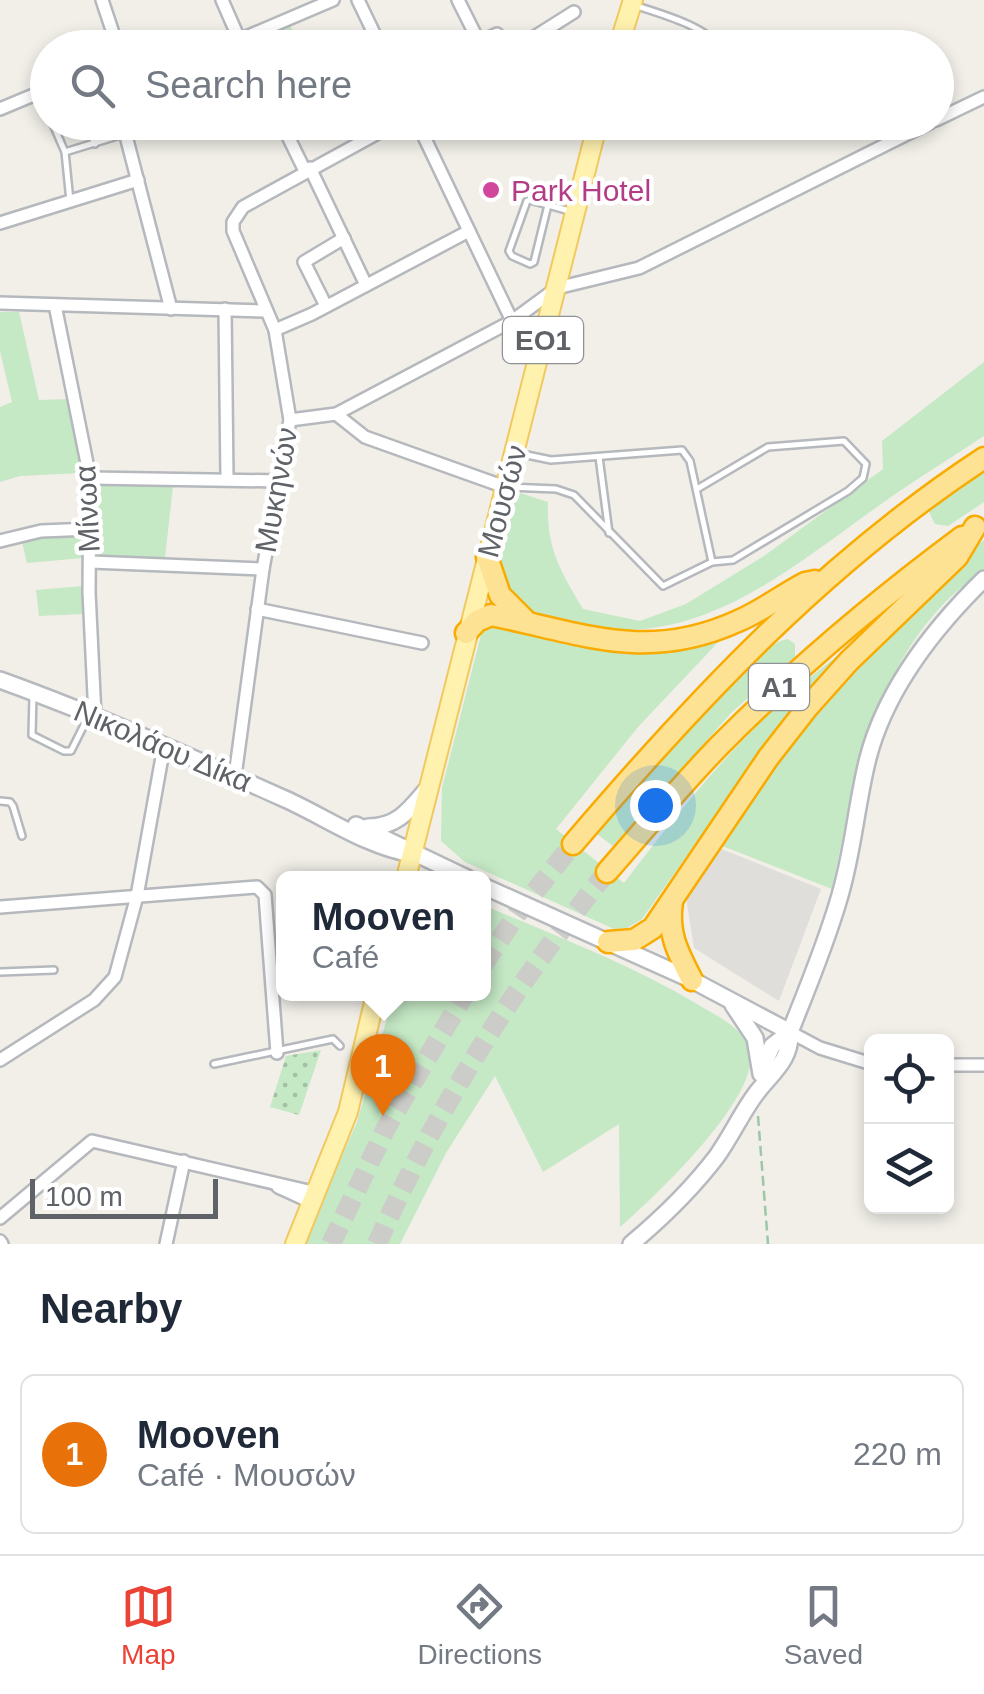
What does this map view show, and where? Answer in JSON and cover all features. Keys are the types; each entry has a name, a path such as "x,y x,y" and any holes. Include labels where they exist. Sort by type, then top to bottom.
{"highway":[{"name":"Α1","path":"574,844 705,694 824,578 920,501 984,458"},
{"name":"Α1","path":"608,872 717,748 794,672 979,524"},
{"path":"608,942 646,935 807,708 957,556 979,524"},
{"path":"487,557 500,595 527,622"},
{"path":"466,633 483,616 617,643 680,639 736,622 805,583 824,578"},
{"path":"672,900 671,936 692,980"}],"main road":[{"path":"623,30 632,2"},
{"name":"Μουσών","path":"408,871 594,140"},
{"path":"295,1244 348,1112 374,1001"}],"street":[{"path":"102,0 112,30"},
{"path":"222,0 235,30"},
{"path":"270,30 333,0"},
{"path":"358,0 372,30"},
{"path":"458,0 468,30"},
{"path":"546,30 574,12"},
{"path":"0,109 30,96"},
{"path":"954,111 984,96"},
{"path":"127,140 171,310"},
{"path":"290,140 366,285"},
{"path":"307,169 363,140"},
{"path":"426,140 512,320"},
{"path":"290,420 336,414 512,320 556,288 639,268 896,140"},
{"name":"Μυκηνών","path":"234,776 263,569 290,420 275,330 234,232 237,213 307,169"},
{"path":"0,223 138,180"},
{"path":"275,330 469,231"},
{"path":"326,306 304,262 344,238"},
{"path":"0,303 264,310"},
{"name":"Μίνωα","path":"55,306 90,478 92,715"},
{"path":"225,309 227,478"},
{"path":"336,414 365,436 506,487"},
{"path":"90,478 279,481"},
{"path":"0,541 40,530 91,529"},
{"path":"90,562 263,569"},
{"path":"630,1244 693,1184 757,1089 786,1057 790,1032 839,900 869,756 883,720 904,678 934,634 984,579"},
{"path":"258,609 422,643"},
{"name":"Νικολάου Δίκα","path":"2,680 234,776 324,816 372,843 412,854 451,871"},
{"path":"0,1060 94,1000 112,984 136,896 164,746"},
{"path":"360,826 391,825 428,788"},
{"name":"Νικολάου Δίκα","path":"324,816 360,826 412,854"},
{"path":"0,907 262,889 277,1052"},
{"path":"491,890 692,980 820,1048 864,1062"},
{"path":"722,996 747,1022 760,1056 757,1089"},
{"path":"954,1065 984,1066"},
{"path":"0,1218 92,1141 184,1161 315,1198"},
{"path":"166,1244 184,1161"}],"lane":[{"path":"632,2 697,30"},
{"path":"60,140 65,152 70,201"},
{"path":"93,140 95,144"},
{"path":"65,152 110,140"},
{"path":"548,205 534,262 512,256 509,250 524,204 530,200 576,212"},
{"path":"506,487 567,492 664,586 712,562 732,560 848,490 863,478 866,464 844,440 768,447 696,490"},
{"path":"515,452 551,460 682,450 690,461 712,562"},
{"path":"599,456 609,533"},
{"path":"33,692 31,733 64,752 71,752 92,715"},
{"path":"0,802 14,806 22,836"},
{"path":"0,972 54,970"},
{"path":"214,1064 333,1039 340,1046"}],"path":[{"path":"757,1089 768,1244"}],"shaded area":[{"path":"719,848 821,889 779,1001 694,948 685,891"}],"green space":[{"path":"289,23 292,30 273,30"},
{"path":"0,312 19,312 39,400 70,399 81,473 20,476 0,482 0,407 12,402 0,351"},
{"path":"984,362 984,436 797,564 723,607 684,621 643,629 600,629 529,611 513,599 504,585 502,552 517,492 548,502 549,532 556,558 583,609 640,621 686,604 764,556 883,469 882,441"},
{"path":"984,469 984,502 948,526 935,524 929,512 932,506"},
{"path":"95,485 173,486 165,558 99,555"},
{"path":"80,537 83,558 27,563 22,542"},
{"path":"984,540 984,569 947,600 918,635 895,672 877,713 851,799 832,889 712,842 772,748 953,561"},
{"path":"84,586 83,614 39,616 36,590"},
{"path":"485,619 603,647 723,637 638,727 556,829 624,883 688,801 741,743 804,683 884,620 779,726 642,919 627,928 614,929 465,862 441,841 442,788"},
{"path":"788,639 795,644 795,657 732,712 613,846 597,834 719,693 771,647"},
{"path":"491,908 592,951 697,1004 731,1025 742,1036 750,1055 748,1074 721,1122 655,1195 620,1227 619,1124 543,1172 495,1076 446,1153 400,1244 303,1244 357,1122 392,1001 491,1001"},
{"path":"321,1050 299,1115 270,1107 286,1056"}],"tunnel":[{"path":"491,953 573,844"},
{"path":"377,1244 425,1145 479,1050 540,959 607,872"},
{"path":"331,1244 386,1128 461,1001"}],"place":[{"name":"Park Hotel","path":"491,190"},
{"name":"Mooven","path":"383,1116"}]}
